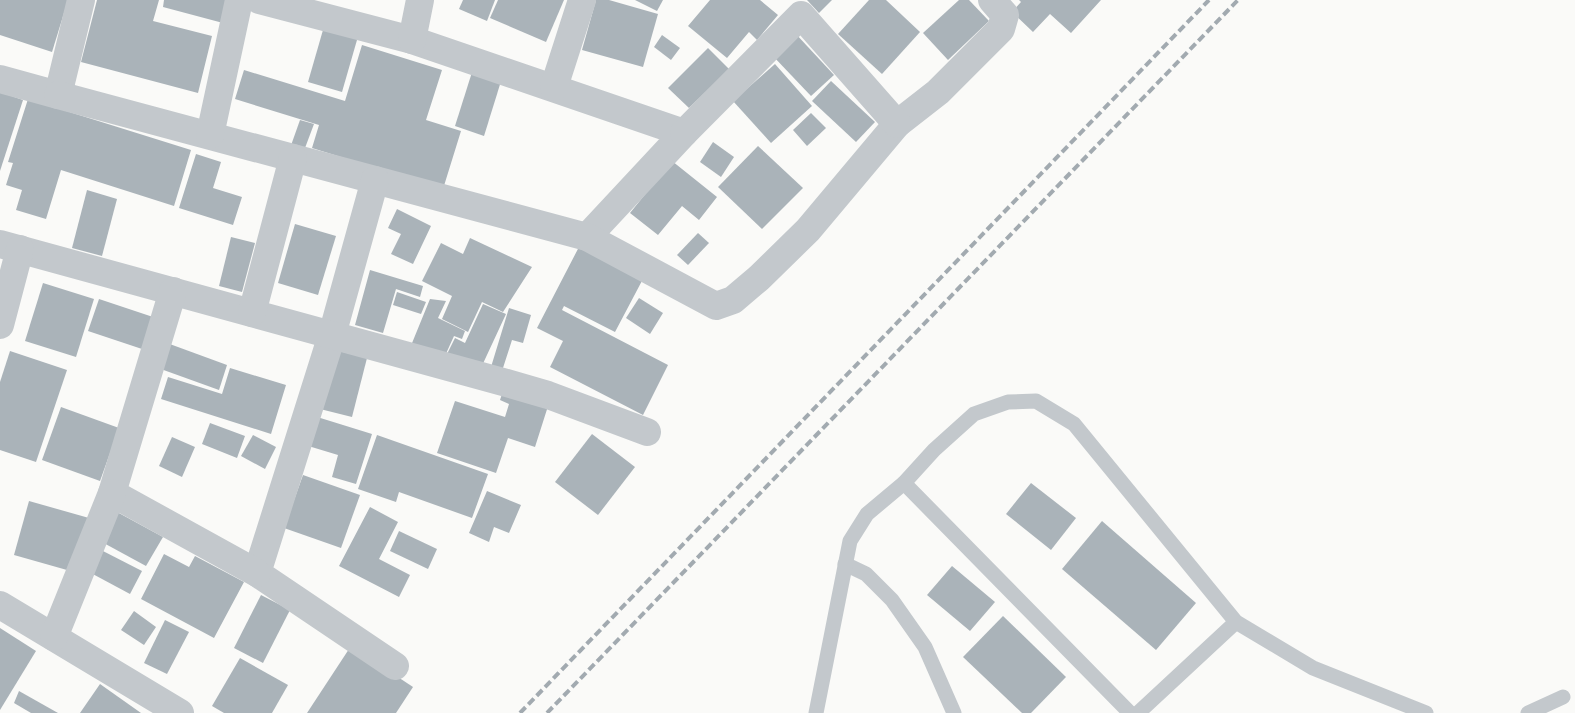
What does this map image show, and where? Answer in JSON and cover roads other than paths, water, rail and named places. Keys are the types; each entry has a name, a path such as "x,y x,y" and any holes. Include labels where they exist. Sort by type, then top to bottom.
{"street":[{"path":"58,95 81,0"},
{"path":"210,136 239,0"},
{"path":"259,0 412,40 684,133"},
{"path":"412,40 420,0"},
{"path":"554,87 582,0"},
{"path":"0,79 587,237 716,306 733,300 759,278 808,230 897,124 938,92 1001,29 1005,15 992,0"},
{"path":"587,237 684,133 796,7 897,124"},
{"path":"252,313 293,158"},
{"path":"257,573 332,335 376,180"},
{"path":"0,325 10,246 530,390 647,432"},
{"path":"54,637 112,493 173,291"},
{"path":"112,493 257,573 395,666"},
{"path":"0,605 169,710"}],"lane":[{"path":"816,713 850,541 867,514 904,483 934,450 974,414 1008,402 1036,401 1074,424 1236,622 1313,668 1426,713"},
{"path":"904,483 1130,713"},
{"path":"845,564 866,574 892,600 925,647 954,713"},
{"path":"1138,713 1236,622"},
{"path":"1528,713 1563,697"}],"railway":[{"path":"520,713 1209,0"},
{"path":"547,713 1238,0"}]}
